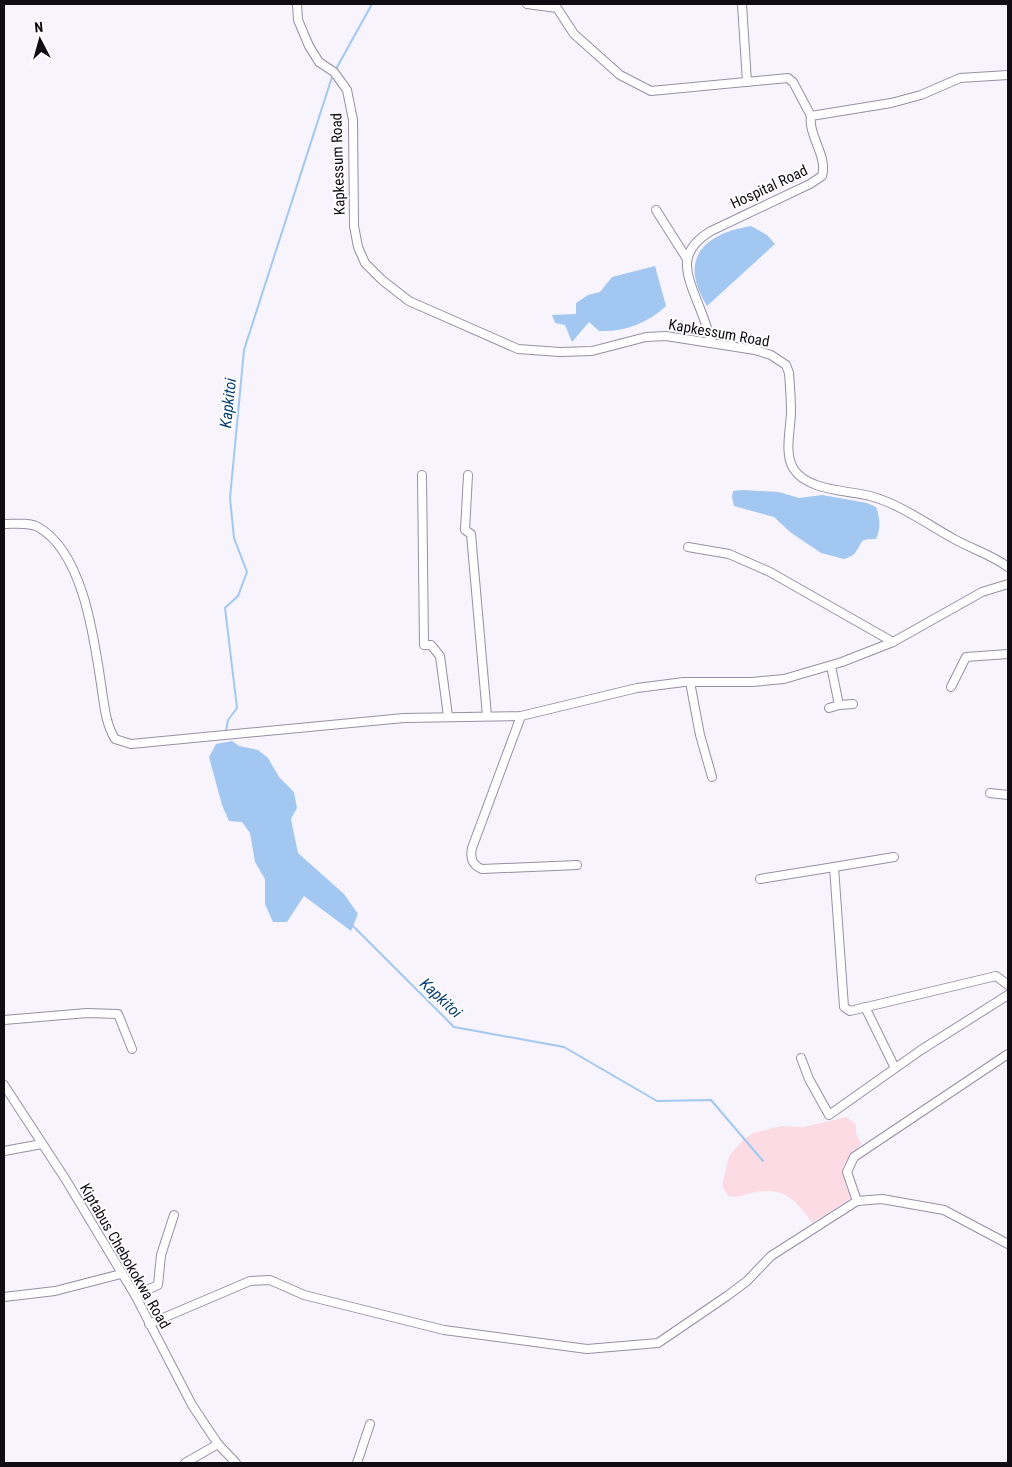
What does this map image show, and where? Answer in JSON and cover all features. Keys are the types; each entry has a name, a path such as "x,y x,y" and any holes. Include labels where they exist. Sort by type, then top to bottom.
{"street":[{"name":"Kapkessum Road","path":"297,4 298,20 308,46 319,62 334,72 347,90 353,120 354,226 358,247 365,263 382,280 409,301 518,349 560,352 592,351 656,336 712,343 771,355 786,365 789,373 791,410 790,460 797,474 805,480 822,487 871,496 894,506 956,540 988,554 1008,568"},
{"path":"527,4 557,8 574,34 620,75 644,89 651,91 683,90 790,79 811,116 906,99 960,78 1008,75"},
{"path":"742,4 747,82"},
{"name":"Hospital Road","path":"687,259 697,241 711,230 810,184 822,176 823,168 811,123 811,116"},
{"path":"656,210 687,259 687,276 712,343"},
{"path":"422,475 424,645 432,644 440,656 448,716"},
{"path":"468,475 465,530 471,534 487,716"},
{"path":"4,524 38,527 56,544 75,573 86,602 107,721 112,733 119,742 138,744 448,716 521,716 575,704 618,691 690,682 752,682 784,679 831,666 893,642 982,592 1008,584"},
{"path":"688,547 729,554 770,572 893,642"},
{"path":"951,687 966,657 1008,654"},
{"path":"831,666 839,705"},
{"path":"690,682 700,735 712,778"},
{"path":"829,708 853,704"},
{"path":"521,716 472,848 472,860 475,867 482,869 577,865"},
{"path":"990,793 1008,795"},
{"path":"760,879 894,857"},
{"path":"834,867 844,1007 850,1011 996,976 1008,985"},
{"path":"801,1058 809,1079 829,1115 895,1068 1008,995"},
{"path":"865,1007 895,1068"},
{"path":"4,1020 87,1013 118,1014 132,1048"},
{"path":"857,1202 847,1172 854,1157 1008,1054"},
{"name":"Kiptabus Chebokokwa Road","path":"4,1084 135,1295 148,1324 192,1405 218,1444 236,1463"},
{"path":"4,1151 42,1144"},
{"path":"148,1324 250,1281 262,1279 270,1280 304,1295 444,1330 586,1350 658,1343 747,1281 771,1256 857,1202 882,1199 944,1210 1008,1244"},
{"path":"135,1295 158,1285 161,1254 174,1215"},
{"path":"4,1297 55,1291 121,1274"},
{"path":"357,1463 370,1424"},
{"path":"185,1463 218,1444"}],"shaded area":[{"path":"846,1117 856,1124 856,1134 862,1144 849,1157 844,1168 843,1174 851,1198 812,1223 794,1201 780,1193 762,1191 734,1197 728,1196 722,1186 729,1156 742,1141 753,1133 781,1126 803,1127"}],"water":[{"path":"751,226 767,235 775,244 707,306 695,275 696,262 700,251 708,242 720,235"},
{"path":"655,266 666,306 644,322 618,330 599,331 589,322 572,342 565,325 555,323 552,315 576,314 576,303 588,295 600,292 612,277"},
{"path":"733,491 779,492 799,498 822,495 867,503 876,507 879,519 878,535 876,539 863,541 854,554 844,559 821,553 790,532 774,517 734,506"},
{"path":"232,741 239,746 258,750 268,758 279,777 294,792 297,808 291,819 298,853 344,894 358,914 351,931 304,896 287,922 273,922 265,904 265,879 255,862 250,833 242,822 229,821 222,805 209,757 216,744"}],"waterway":[{"name":"Kapkitoi","path":"336,69 372,4"},
{"name":"Kapkitoi","path":"226,731 228,720 237,708 225,608 238,596 247,572 234,538 230,498 244,350 332,77"},
{"name":"Kapkitoi","path":"352,925 454,1027 564,1047 657,1101 711,1100 763,1161"}]}
